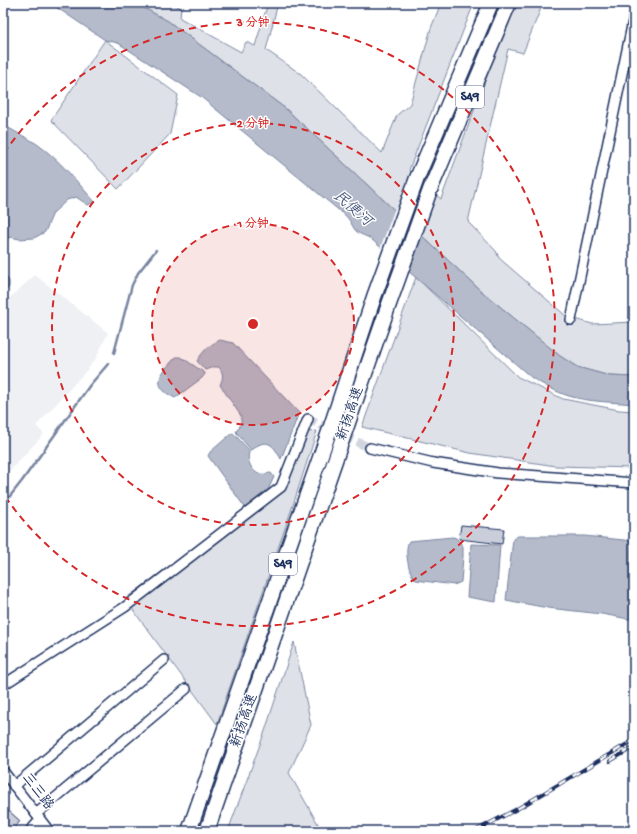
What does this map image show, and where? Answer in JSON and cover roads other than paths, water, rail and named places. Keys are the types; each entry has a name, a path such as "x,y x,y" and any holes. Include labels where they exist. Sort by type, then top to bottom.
{"highway":[{"name":"新扬高速","path":"190,831 330,429 374,297 417,178 491,3"},
{"name":"新扬高速","path":"207,831 388,307 430,190 509,3"}],"street":[{"path":"571,320 634,16"},
{"path":"3,685 125,607 281,487 308,419"},
{"path":"370,448 433,462 498,473 634,483"},
{"path":"14,786 164,660"},
{"path":"30,831 38,817 186,689"},
{"name":"三三路","path":"3,771 49,831"}],"water":[{"name":"民便河","path":"50,3 138,3 168,21 286,109 480,290 560,356 577,367 610,376 634,377 634,404 593,401 577,398 555,390 532,378 371,239 359,234 347,217 201,97 118,43 105,40"},
{"path":"3,126 37,144 45,150 68,172 95,202 88,205 76,197 67,200 53,213 45,232 34,238 19,239 11,237 3,240"},
{"path":"3,272 9,281 9,287 3,294"},
{"path":"220,340 233,343 299,413 281,459 275,449 269,444 261,444 251,450 236,432 241,424 241,416 220,385 222,380 221,369 219,367 214,367 205,370 197,361 207,349"},
{"path":"176,357 181,357 205,374 202,378 175,398 162,388 160,378 162,373"},
{"path":"232,433 250,451 248,458 252,469 262,474 271,473 274,477 267,492 246,509 208,456 210,452"},
{"path":"518,536 584,536 634,541 634,620 602,614 548,608 506,600 513,539"},
{"path":"456,538 463,546 461,582 454,585 416,580 413,577 409,567 407,550 409,541"},
{"path":"471,544 500,545 496,602 467,597"}],"waterway":[{"path":"114,353 132,285 138,273 156,250"},
{"path":"3,505 22,481 90,385 108,364"}],"tunnel":[{"path":"308,419 370,448"}],"railway":[{"path":"475,831 517,809 634,740"},
{"path":"610,761 634,747"}]}
